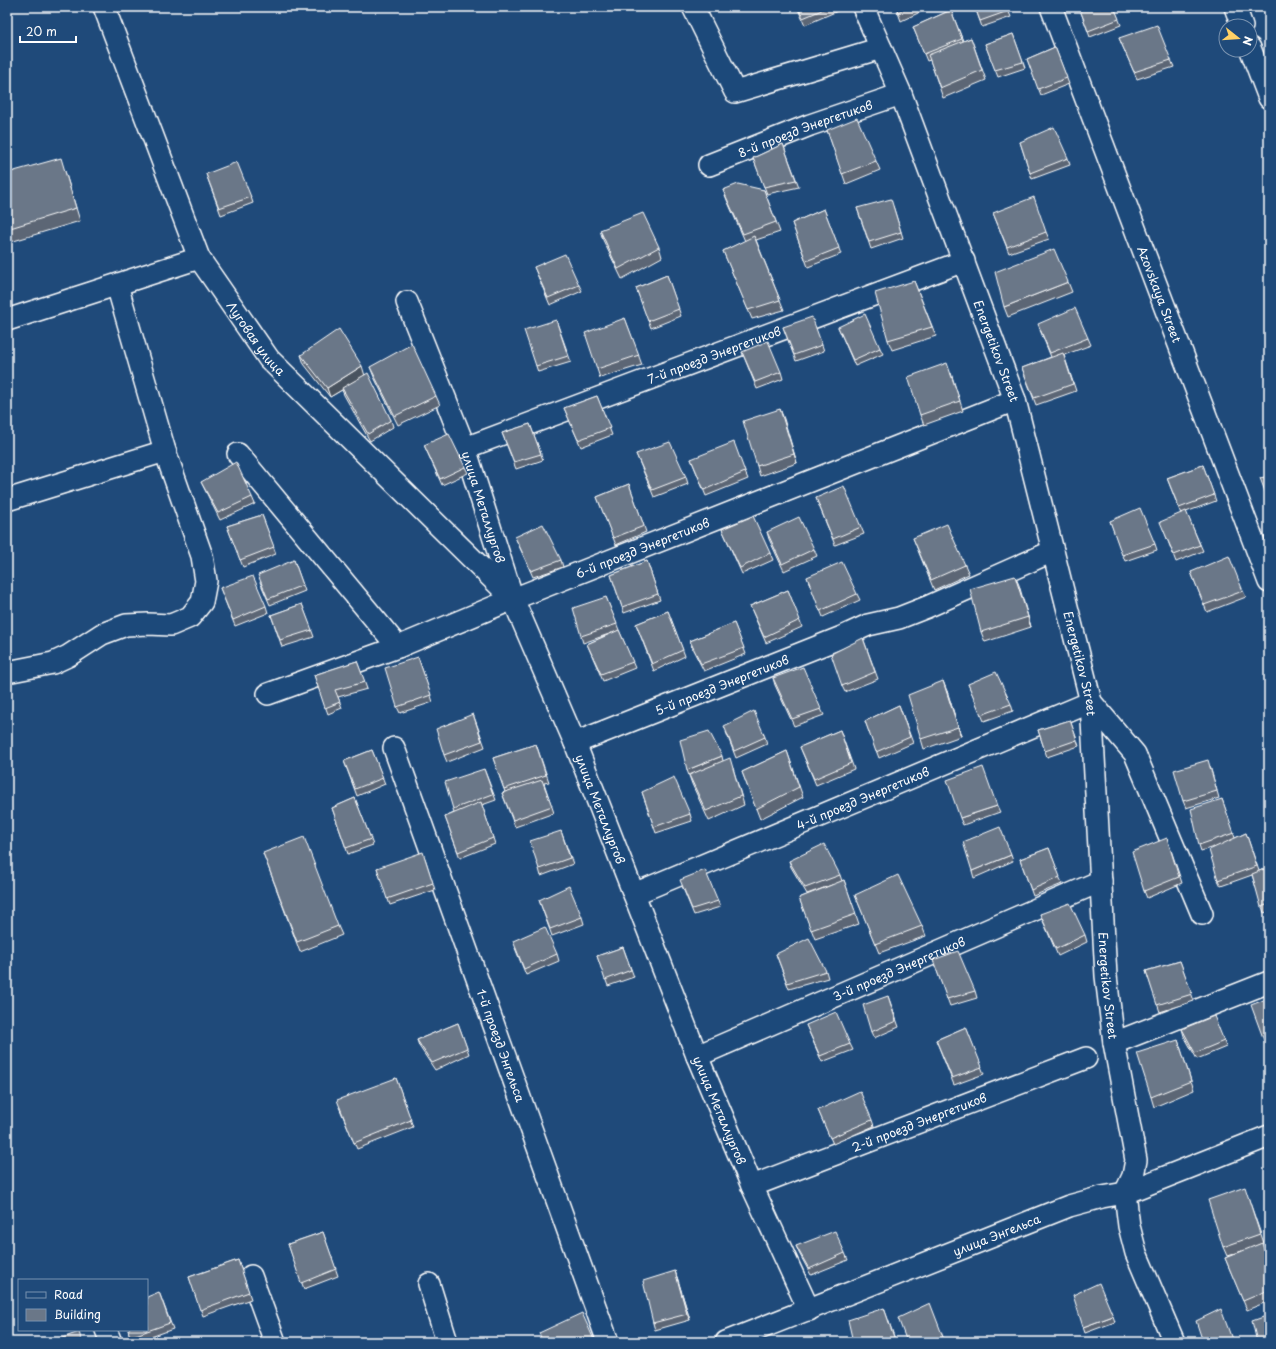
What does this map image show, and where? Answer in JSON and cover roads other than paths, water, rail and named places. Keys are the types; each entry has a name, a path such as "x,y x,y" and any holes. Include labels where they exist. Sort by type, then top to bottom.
{"street":[{"name":"Луговая улица","path":"104,7 199,258 269,359 514,599"},
{"path":"693,7 735,92 881,48"},
{"name":"Energetikov Street","path":"863,7 901,94 1015,400 1091,702 1106,976 1114,1043 1136,1160 1133,1176 1126,1193 1129,1226 1136,1253 1174,1342"},
{"name":"Azovskaya Street","path":"1051,7 1269,582"},
{"path":"1234,7 1239,18"},
{"path":"1254,58 1269,98"},
{"name":"8-й проезд Энергетиков","path":"709,164 810,125 901,94"},
{"path":"7,320 199,258"},
{"name":"7-й проезд Энергетиков","path":"465,448 964,261"},
{"path":"7,672 53,663 68,656 102,634 126,626 148,624 171,625 190,617 202,602 206,581 202,556 165,451 118,285"},
{"name":"улица Металлургов","path":"407,302 465,448 514,599 575,743 697,1056 752,1186 809,1310"},
{"name":"6-й проезд Энергетиков","path":"268,694 398,647 514,599 1015,400"},
{"path":"7,500 165,451"},
{"path":"238,454 398,647"},
{"name":"5-й проезд Энергетиков","path":"575,743 834,640 868,625 899,618 927,607 1053,551"},
{"path":"1091,702 1135,754 1202,914"},
{"name":"4-й проезд Энергетиков","path":"634,894 1091,702"},
{"name":"1-й проезд Энгельса","path":"394,748 608,1342"},
{"name":"3-й проезд Энергетиков","path":"697,1056 1101,881"},
{"path":"1114,1043 1269,982"},
{"name":"2-й проезд Энергетиков","path":"752,1186 1086,1058"},
{"name":"улица Энгельса","path":"726,1342 1069,1206 1102,1197 1126,1193 1269,1136"},
{"path":"251,1276 275,1342"},
{"path":"428,1284 447,1342"},
{"path":"106,1331 110,1342"}]}
